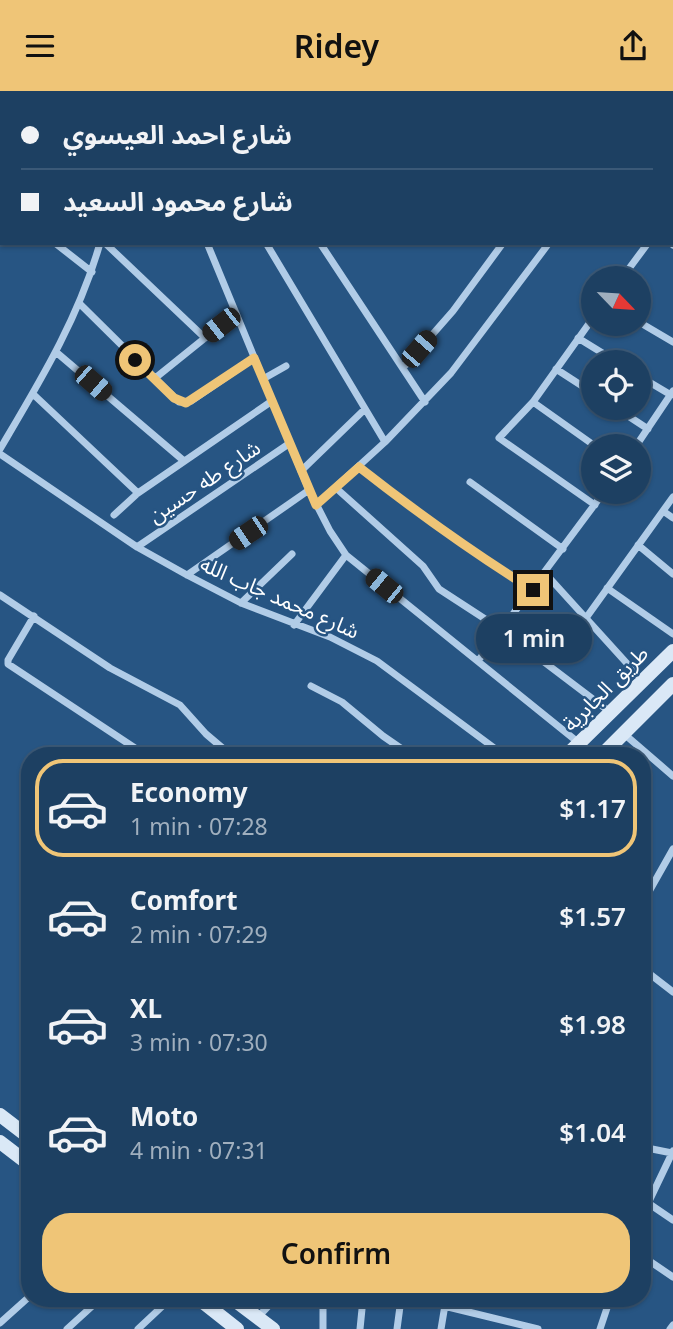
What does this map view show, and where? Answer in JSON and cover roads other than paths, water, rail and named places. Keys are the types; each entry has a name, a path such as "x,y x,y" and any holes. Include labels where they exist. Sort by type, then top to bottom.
{"street":[{"path":"58,245 92,272"},
{"path":"0,451 80,304 101,245"},
{"path":"104,245 205,338"},
{"path":"208,245 316,505 346,555 579,743"},
{"path":"267,245 385,442"},
{"path":"321,245 425,402"},
{"path":"403,368 453,311 502,245"},
{"path":"316,505 425,402 475,344 548,245"},
{"path":"631,266 647,245"},
{"path":"80,304 179,402 186,403 254,358"},
{"path":"154,379 236,313"},
{"path":"651,329 673,342"},
{"path":"478,661 595,505 499,438 533,402 581,334"},
{"path":"578,338 598,350"},
{"path":"56,352 184,461"},
{"path":"263,379 286,366"},
{"path":"556,369 581,385"},
{"path":"644,434 672,393 651,382"},
{"path":"33,394 138,493"},
{"path":"114,515 138,493 272,401"},
{"path":"533,402 581,436"},
{"path":"301,471 365,409"},
{"path":"634,420 648,429"},
{"name":"شارع طه حسين","path":"137,547 290,443"},
{"name":"شارع محمد جاب الله","path":"0,451 137,547 187,575 241,603 330,637 377,661 493,747"},
{"path":"359,467 414,511 533,590"},
{"path":"470,482 564,549"},
{"path":"336,488 423,566 439,589 502,630 610,712"},
{"path":"187,575 310,491"},
{"path":"586,618 673,497"},
{"path":"663,511 673,518"},
{"path":"638,545 673,574"},
{"path":"241,603 292,554"},
{"path":"294,625 346,555"},
{"path":"545,573 642,680"},
{"path":"607,588 673,634"},
{"path":"0,595 110,668 180,705 221,747"},
{"path":"34,616 8,664 133,747"},
{"name":"طريق الجابرية","path":"575,747 673,650"},
{"path":"311,686 342,702 399,747"},
{"path":"610,747 671,691"},
{"path":"623,733 639,747"},
{"path":"651,757 673,776"},
{"path":"651,888 673,850"},
{"path":"651,975 673,992"},
{"path":"0,1115 21,1131"},
{"path":"0,1142 21,1158"},
{"path":"651,1148 672,1152 651,1196"},
{"path":"651,1205 673,1220"},
{"path":"651,1262 673,1277"},
{"path":"0,1323 21,1304"},
{"path":"67,1329 91,1307"},
{"path":"138,1329 161,1307"},
{"path":"219,1307 237,1329"},
{"path":"244,1307 273,1329"},
{"path":"258,1318 268,1307"},
{"path":"323,1307 323,1329"},
{"path":"360,1329 362,1307"},
{"path":"397,1329 400,1307"},
{"path":"441,1329 444,1307"},
{"path":"462,1307 538,1329"},
{"path":"600,1329 607,1307"}]}
